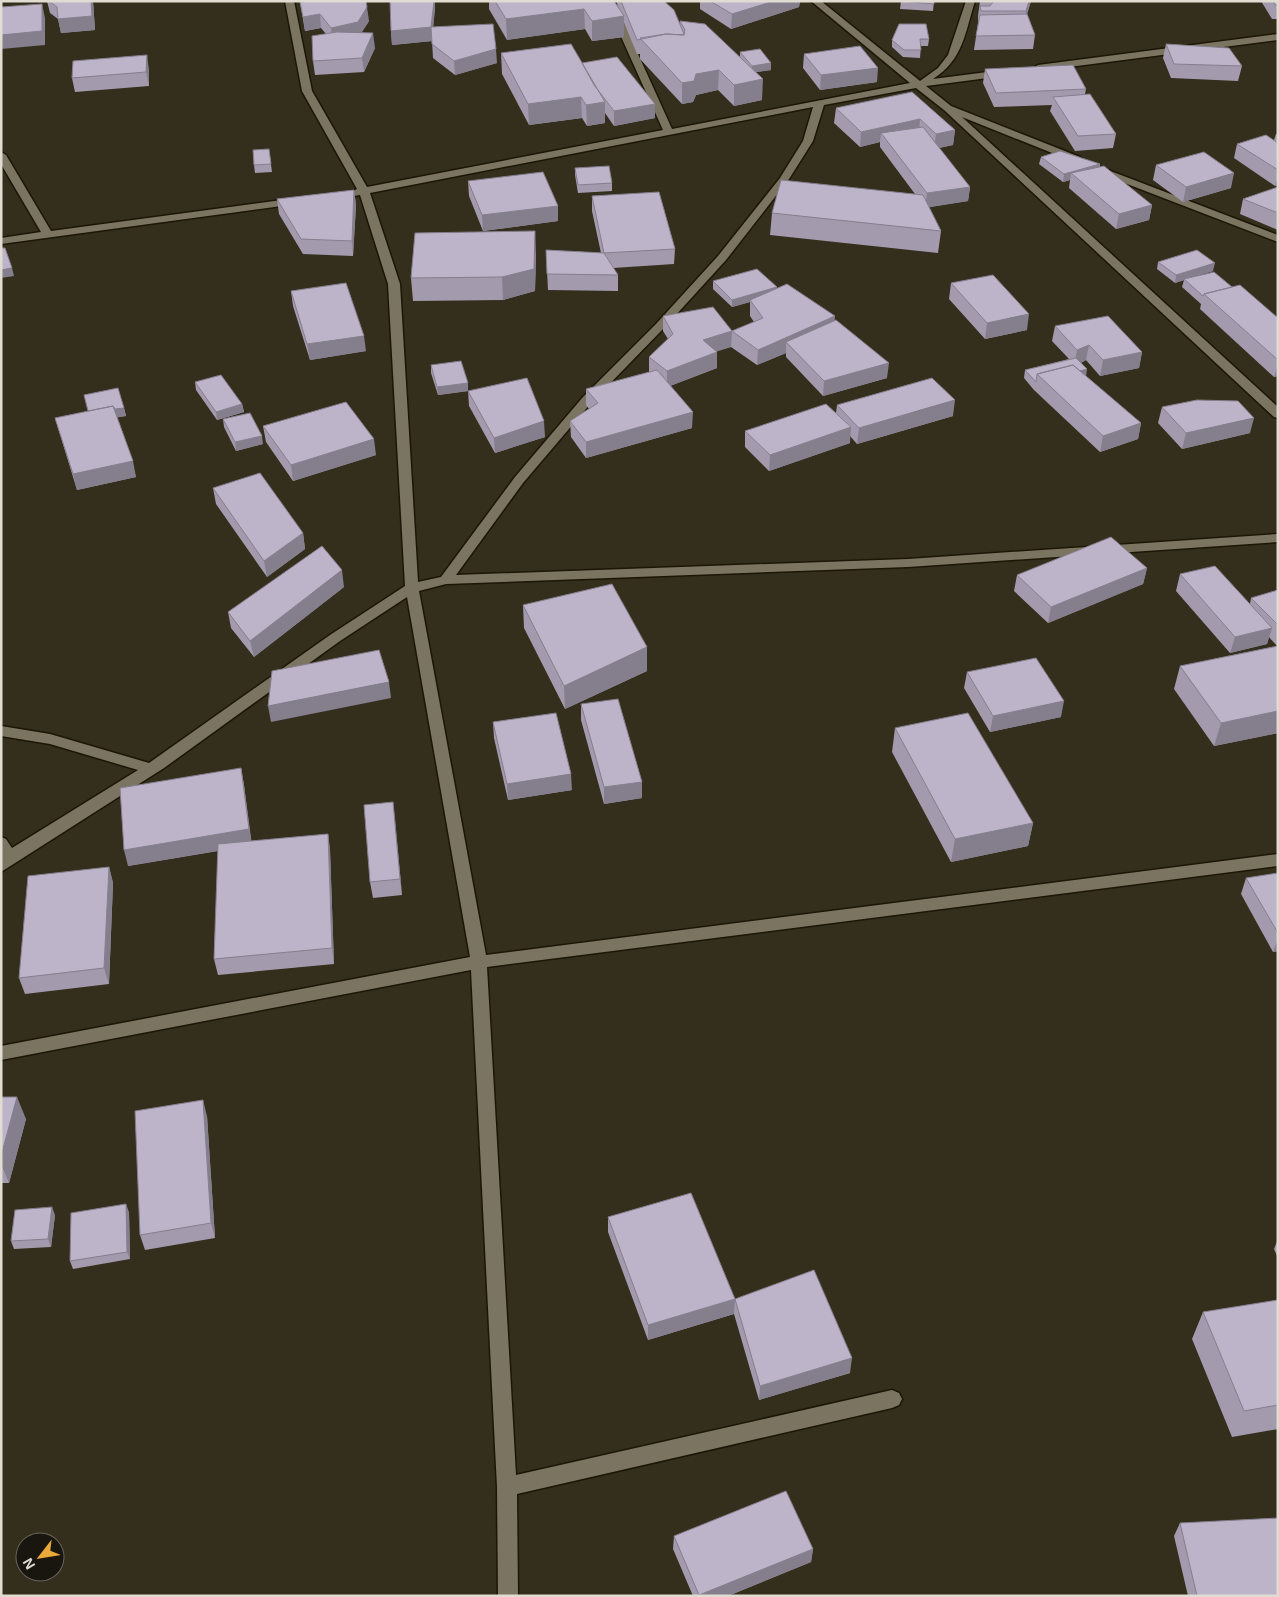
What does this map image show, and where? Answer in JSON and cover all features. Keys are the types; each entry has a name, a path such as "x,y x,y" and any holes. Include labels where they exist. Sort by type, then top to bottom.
{"street":[{"path":"289,1 307,91 364,192 394,284 412,588 479,962 507,1486 508,1596"},
{"path":"609,1 669,133"},
{"path":"815,1 947,108 1278,414"},
{"path":"919,84 941,70 953,56 972,1"},
{"path":"347,194 919,84 1278,37"},
{"path":"446,580 525,473 587,400 660,326 733,244 784,179 808,141 819,104"},
{"path":"947,108 1050,147 1135,185 1278,239"},
{"path":"1,155 47,234"},
{"path":"1,241 308,199"},
{"path":"1,843 6,862 151,769 335,638 412,588 446,580 908,563 1278,538"},
{"path":"1,731 50,739 151,769"},
{"path":"1,1053 479,962 1278,860"},
{"path":"507,1486 892,1399"}],"building":[{"path":"49,1 91,1 92,16 58,19 57,7"},
{"path":"366,1 367,7 358,22 331,28 320,14 303,17 300,2"},
{"path":"390,1 434,1 431,27 391,31"},
{"path":"495,1 614,1 624,16 592,21 584,9 506,19"},
{"path":"621,1 664,1 674,10 684,35 666,34 637,40"},
{"path":"710,1 774,1 732,14"},
{"path":"901,1 934,1 934,4"},
{"path":"994,1 1029,1 1026,11 981,11 980,6 990,6"},
{"path":"1273,1 1278,1 1278,5 1275,5"},
{"path":"42,4 42,31 1,35 1,7"},
{"path":"1027,14 1035,35 976,36 980,15"},
{"path":"680,21 705,24 763,79 734,85 719,70 696,74 694,81 682,83 640,38 666,34 684,35 685,30"},
{"path":"493,24 496,49 454,61 432,44 431,27"},
{"path":"899,24 926,24 929,39 920,39 921,50 904,50 892,40"},
{"path":"337,32 373,33 362,58 313,61 312,36"},
{"path":"571,44 605,102 586,105 581,97 528,104 501,53"},
{"path":"1166,44 1229,48 1242,66 1174,64"},
{"path":"860,46 878,68 821,75 804,54"},
{"path":"760,49 771,63 752,66 740,52"},
{"path":"147,55 146,72 72,78 73,61"},
{"path":"617,57 655,104 614,111 594,85 582,63"},
{"path":"1073,65 1086,89 996,93 985,69"},
{"path":"912,92 955,130 936,134 920,119 861,132 836,108"},
{"path":"1090,94 1116,134 1078,136 1053,97"},
{"path":"923,127 970,187 927,193 881,133"},
{"path":"1266,135 1278,143 1278,170 1237,144"},
{"path":"269,149 271,164 254,165 253,150"},
{"path":"1060,151 1100,164 1064,174 1041,157"},
{"path":"1204,152 1234,173 1186,187 1156,165"},
{"path":"609,166 612,183 578,185 575,168"},
{"path":"1104,166 1152,205 1119,214 1071,173"},
{"path":"543,172 558,206 482,215 468,181"},
{"path":"781,180 923,195 941,231 772,213"},
{"path":"1278,187 1278,213 1243,199"},
{"path":"354,190 352,241 301,239 277,199"},
{"path":"659,192 675,249 604,253 592,196"},
{"path":"535,231 534,269 502,277 411,278 415,233"},
{"path":"1,248 5,248 12,268 1,270"},
{"path":"546,250 604,253 618,275 547,274"},
{"path":"1197,250 1215,263 1176,275 1158,262"},
{"path":"757,269 777,287 732,300 713,281"},
{"path":"1214,272 1232,287 1204,294 1203,296 1184,279"},
{"path":"993,275 1029,314 987,323 951,283"},
{"path":"346,283 364,336 307,344 291,291"},
{"path":"787,284 835,316 758,350 732,331 763,318 750,300"},
{"path":"1240,285 1278,318 1278,360 1204,294"},
{"path":"713,307 732,331 703,340 717,352 667,371 649,357 673,334 663,316"},
{"path":"1108,316 1142,352 1103,360 1089,345 1077,350 1055,326"},
{"path":"836,320 889,363 824,381 786,342"},
{"path":"1076,358 1087,369 1080,371 1073,365 1037,374 1036,382 1025,370"},
{"path":"461,361 468,383 437,387 431,365"},
{"path":"1073,365 1141,423 1103,436 1037,374"},
{"path":"657,370 693,412 586,442 570,421 598,403 586,389"},
{"path":"221,375 242,404 216,412 195,382"},
{"path":"527,378 544,421 494,438 468,391"},
{"path":"932,378 955,400 859,428 837,405"},
{"path":"118,388 124,408 115,409 113,406 88,411 84,395"},
{"path":"1197,400 1238,401 1254,418 1186,433 1162,407"},
{"path":"346,402 374,439 291,465 263,426"},
{"path":"826,404 851,427 770,455 745,431"},
{"path":"113,406 133,461 73,474 55,418"},
{"path":"250,413 262,436 235,442 223,419"},
{"path":"260,473 303,533 264,561 213,488"},
{"path":"1111,537 1147,568 1051,607 1017,575"},
{"path":"322,546 342,570 250,641 228,612"},
{"path":"1215,566 1272,628 1235,637 1180,574"},
{"path":"612,584 647,647 564,686 523,605"},
{"path":"1278,590 1278,625 1251,598"},
{"path":"1278,646 1278,711 1221,723 1180,666"},
{"path":"379,650 389,682 268,706 272,671"},
{"path":"1036,658 1064,701 993,716 967,672"},
{"path":"618,699 642,782 604,787 581,704"},
{"path":"556,713 571,774 507,784 493,722"},
{"path":"968,713 1033,823 955,839 895,728"},
{"path":"241,768 249,829 124,850 120,788"},
{"path":"393,802 400,879 370,882 364,805"},
{"path":"328,834 332,948 214,959 218,844"},
{"path":"109,867 104,968 19,978 28,876"},
{"path":"1278,873 1278,933 1246,878"},
{"path":"1,1097 17,1097 1,1156"},
{"path":"203,1100 211,1223 140,1235 135,1111"},
{"path":"691,1193 735,1299 648,1325 608,1217"},
{"path":"126,1204 127,1252 70,1261 71,1213"},
{"path":"52,1207 48,1239 11,1241 15,1210"},
{"path":"814,1270 852,1358 760,1386 735,1299"},
{"path":"1278,1300 1278,1405 1244,1411 1203,1312"},
{"path":"786,1491 813,1549 699,1595 674,1536"},
{"path":"1278,1518 1278,1596 1197,1596 1180,1523"}]}
